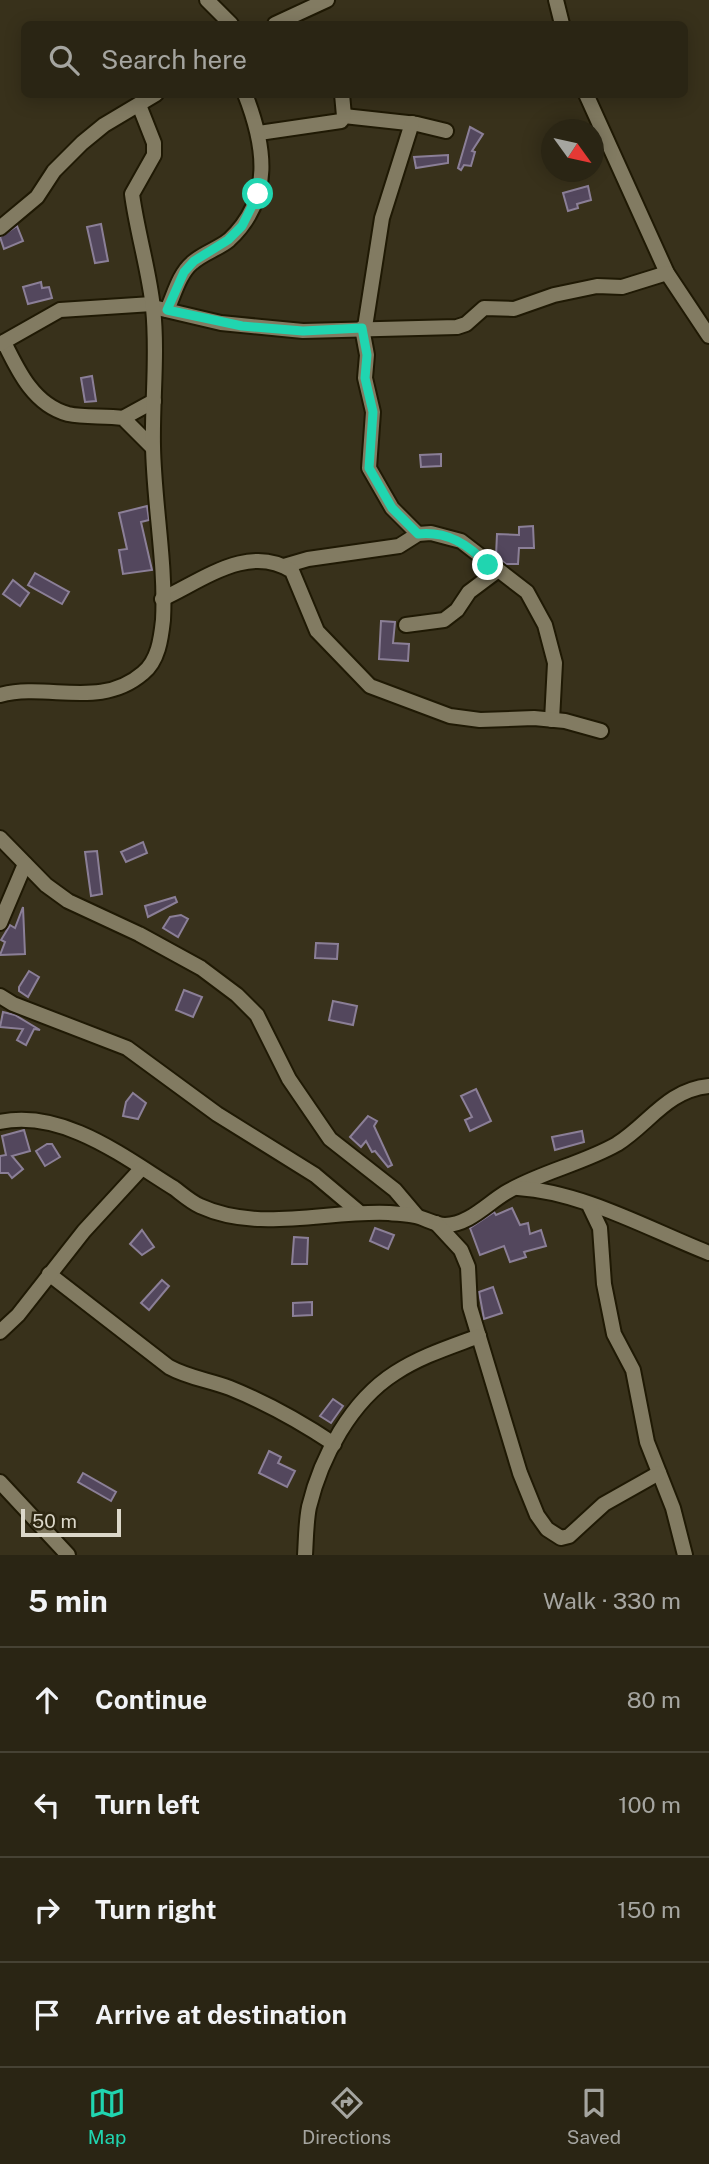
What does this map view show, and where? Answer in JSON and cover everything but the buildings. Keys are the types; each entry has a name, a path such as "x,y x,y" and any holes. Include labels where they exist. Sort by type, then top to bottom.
{"street":[{"path":"207,0 228,21"},
{"path":"556,0 561,21"},
{"path":"281,21 323,1"},
{"path":"0,229 37,197 54,171 82,143 104,125 150,98"},
{"path":"158,307 194,261 228,240 242,226 258,194 263,164 259,133 246,98"},
{"path":"342,98 344,116"},
{"path":"588,98 667,273 709,336"},
{"path":"0,695 13,691 87,695 126,684 149,668 158,652 163,620 153,448 158,307 132,194 154,155 153,143 139,105"},
{"path":"259,133 334,124 344,116 412,123 446,131"},
{"path":"412,123 382,218 363,328 367,355 365,378 373,412 369,468 392,508 418,534"},
{"path":"154,401 123,418 67,414 48,405 27,385 2,343 60,310 158,307 242,326 303,331 457,327 466,324 484,308 514,309 554,295 597,286 622,287 667,273"},
{"path":"123,418 153,448"},
{"path":"284,566 308,559 399,546 418,534 431,533 461,541 527,592 545,625 555,663 552,720"},
{"path":"162,599 237,563 269,560 284,566 297,577 317,631 370,687 450,716 480,720 552,720 601,731"},
{"path":"406,625 444,620 452,616 469,592 497,571"},
{"path":"0,838 68,901 139,934 201,968 237,995 257,1015 289,1079 330,1139 394,1190 417,1216"},
{"path":"0,923 25,864"},
{"path":"0,996 127,1048 217,1114 314,1175 359,1212"},
{"path":"0,1122 26,1120 76,1132 124,1155 198,1205 222,1214 255,1219 359,1212 417,1216 446,1225 464,1221 516,1188 616,1144 662,1104 682,1093 709,1086"},
{"path":"0,1332 141,1169"},
{"path":"516,1188 547,1190 709,1253"},
{"path":"589,1205 600,1228 607,1308 614,1334 633,1370 647,1442 673,1508 685,1555"},
{"path":"436,1223 461,1250 467,1267 470,1307 520,1473 537,1515 555,1536 569,1536 604,1504 659,1474"},
{"path":"49,1274 169,1367 184,1375 243,1393 285,1413 334,1444"},
{"path":"305,1555 309,1509 322,1463 355,1411 393,1374 432,1353 479,1336"},
{"path":"0,1482 68,1555"}],"route":[{"path":"258,194 242,226 213,251 194,261 184,272 167,310 242,326 303,331 362,328 367,355 365,378 373,412 369,438 369,468 392,508 418,534 431,533 461,541 488,565"}]}
